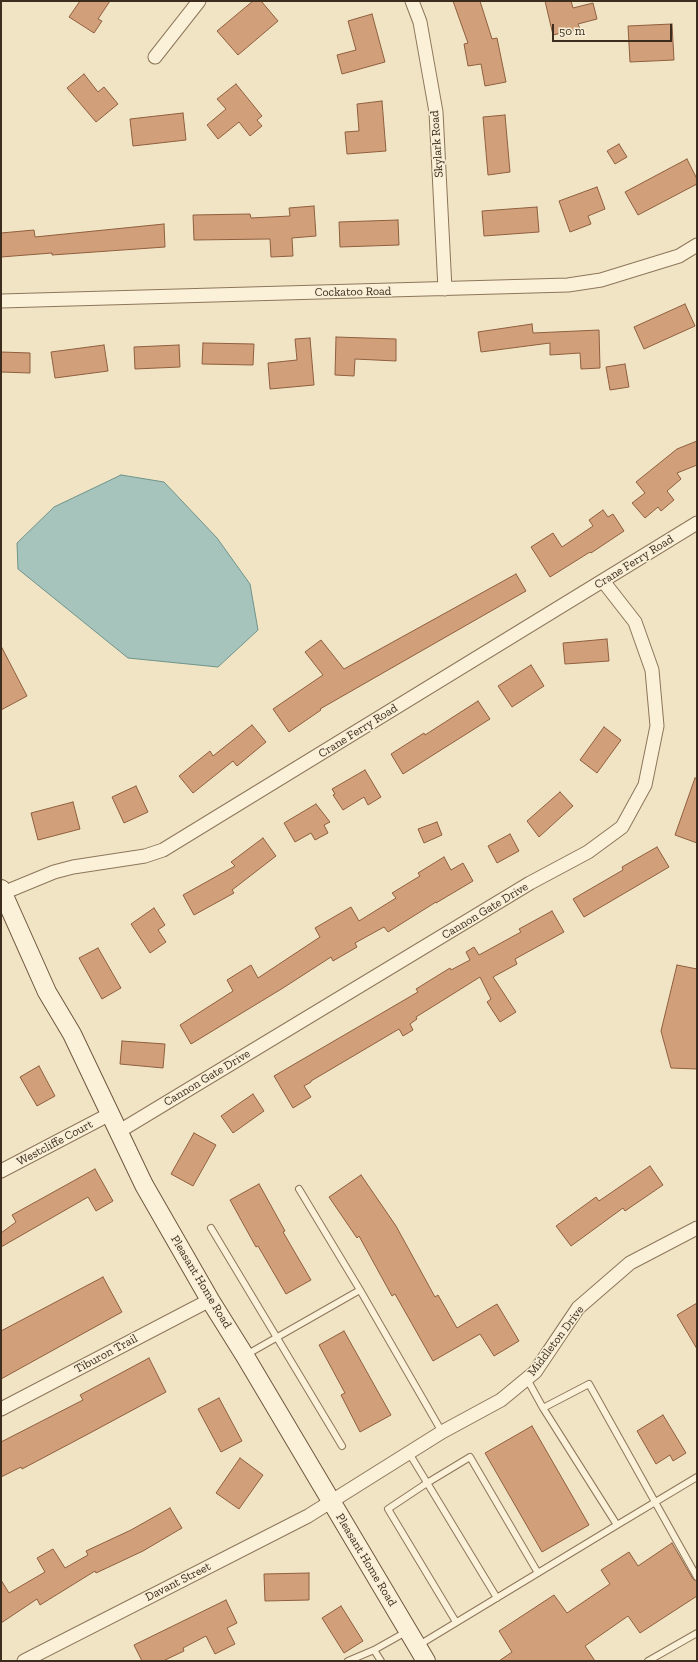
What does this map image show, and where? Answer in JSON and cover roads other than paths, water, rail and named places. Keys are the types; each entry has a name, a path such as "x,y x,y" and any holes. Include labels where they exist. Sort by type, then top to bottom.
{"main road":[{"name":"Pleasant Home Road","path":"2,892 47,992 72,1034 144,1185 210,1300 245,1356 330,1502 417,1646"}],"street":[{"path":"155,57 199,1"},
{"name":"Skylark Road","path":"412,1 420,22 436,112 445,289"},
{"name":"Cockatoo Road","path":"1,301 568,285 601,280 679,256 697,245"},
{"name":"Crane Ferry Road","path":"2,892 73,867 145,856 163,850 697,523"},
{"name":"Cannon Gate Drive","path":"118,1132 530,883 588,852 622,827 645,785 657,726 652,670 635,622 603,581"},
{"name":"Westcliffe Court","path":"1,1172 110,1114"},
{"name":"Middleton Drive","path":"330,1502 442,1432 501,1400 535,1372 578,1308 630,1263 697,1228"},
{"name":"Tiburon Trail","path":"1,1409 210,1300"},
{"name":"Davant Street","path":"32,1659 308,1516 330,1502"}],"lane":[{"path":"299,1189 360,1290 442,1432"},
{"path":"211,1228 342,1446"},
{"path":"245,1356 277,1336 360,1290"},
{"path":"527,1379 543,1408 617,1526"},
{"path":"543,1408 589,1384 697,1577"},
{"path":"410,1453 497,1598"},
{"path":"456,1622 388,1509 427,1482 470,1457 538,1573"},
{"path":"348,1661 374,1650 417,1646 697,1477"},
{"path":"648,1661 697,1633"},
{"path":"374,1650 381,1661"}],"water":[{"path":"121,475 164,482 217,538 250,584 258,630 218,667 128,658 18,569 17,543 54,507"}]}
